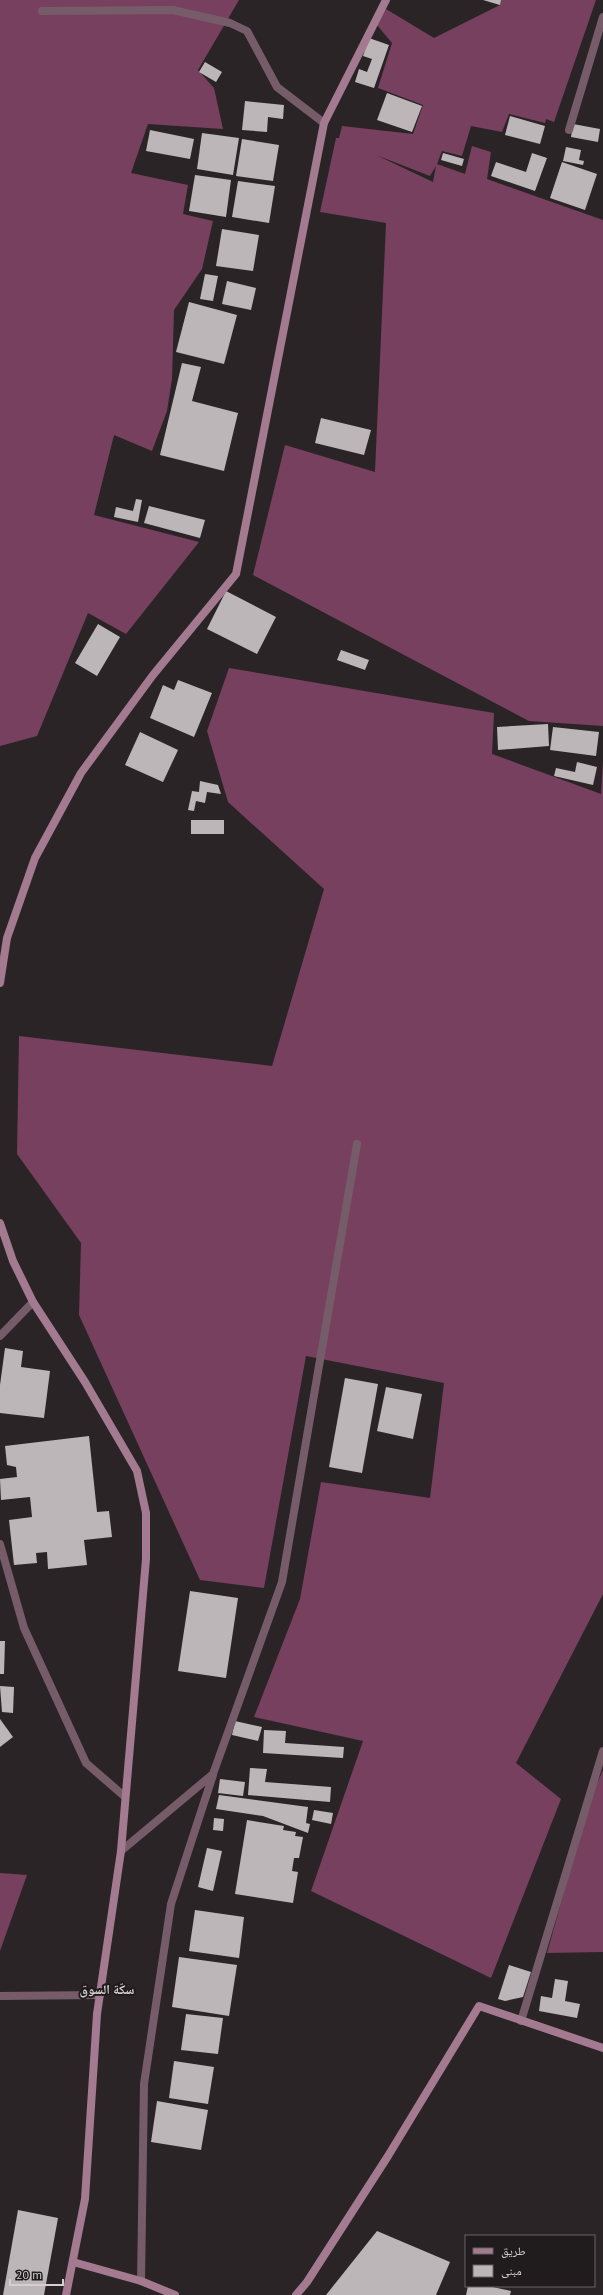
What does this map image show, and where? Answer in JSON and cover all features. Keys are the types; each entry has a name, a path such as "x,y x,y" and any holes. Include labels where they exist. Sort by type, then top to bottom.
{"main road":[{"path":"0,983 7,938 35,858 82,773 153,675 236,574 324,122 386,0"},
{"path":"0,1223 13,1261 33,1302 85,1382 137,1471 146,1513 146,1559 120,1851 100,1995 85,2200 66,2295"},
{"path":"296,2295 307,2282 388,2156 479,2006 603,2048"},
{"path":"73,2262 141,2281 175,2295"}],"street":[{"path":"42,11 173,10 230,23 247,31 277,86 324,122"},
{"path":"569,130 603,17"},
{"path":"141,2281 144,2084 171,1904 213,1774 282,1582 357,1144"},
{"path":"0,1336 33,1302"},
{"path":"0,1544 24,1628 86,1763 124,1796"},
{"path":"521,2021 603,1751"},
{"path":"120,1851 213,1774"},
{"path":"0,1996 100,1995"}],"shaded area":[{"path":"0,0 239,0 198,70 214,88 223,129 148,124 131,173 188,185 183,214 213,221 202,269 174,310 172,379 167,411 152,451 114,435 94,515 199,542 126,634 88,613 37,736 0,746"},
{"path":"501,0 596,0 554,122 546,119 545,123 509,114 502,132 471,126 462,156 442,151 437,164 465,174 472,146 491,152 487,179 603,220 603,726 529,721 253,575 285,445 375,472 386,223 320,212 336,138 339,138 342,126 413,134 423,105 378,88 392,43 377,25 386,9 434,38 500,5","holes":["376,155 430,176 436,166 433,182"]},
{"path":"229,668 494,713 492,754 601,794 603,761 603,1594 516,1763 561,1799 491,1978 311,1891 363,1741 254,1717 300,1599 321,1482 430,1498 444,1383 306,1356 264,1588 200,1580 79,1315 81,1243 17,1154 19,1036 272,1066 324,889 228,802 207,731"},
{"path":"603,1770 603,1952 547,1953 590,1799"},
{"path":"0,1873 27,1875 0,1951"}],"building":[{"path":"483,0 501,0 500,5"},
{"path":"369,38 389,45 374,88 355,82 359,69 367,72 372,59 363,56"},
{"path":"205,62 222,72 216,82 199,72"},
{"path":"387,93 422,106 412,132 377,120"},
{"path":"245,101 284,105 283,119 268,117 267,132 242,130"},
{"path":"510,116 545,126 540,144 505,135"},
{"path":"573,124 600,129 598,142 571,137"},
{"path":"150,130 194,139 190,159 146,151"},
{"path":"202,133 239,138 233,175 197,169"},
{"path":"242,139 279,145 273,181 236,176"},
{"path":"566,147 581,150 579,160 584,161 583,165 563,161"},
{"path":"443,153 464,159 462,166 441,160"},
{"path":"532,153 547,158 535,191 491,176 496,162 526,172"},
{"path":"562,162 597,174 585,210 550,198"},
{"path":"195,175 231,180 226,217 189,211"},
{"path":"238,181 275,186 269,223 232,217"},
{"path":"222,229 259,235 253,271 216,266"},
{"path":"205,274 218,276 213,301 200,299"},
{"path":"227,281 256,288 251,310 222,304"},
{"path":"189,302 237,315 224,364 176,352"},
{"path":"182,363 201,367 192,401 238,413 224,471 160,455"},
{"path":"321,418 371,430 364,455 315,443"},
{"path":"136,499 142,500 138,522 114,517 116,507 133,511"},
{"path":"149,506 205,520 200,538 144,523"},
{"path":"226,591 276,617 257,654 207,629"},
{"path":"98,624 120,637 97,676 75,663"},
{"path":"341,650 369,660 365,670 337,660"},
{"path":"178,680 212,693 194,737 150,718 163,685 174,690"},
{"path":"548,724 549,746 498,750 497,727"},
{"path":"553,727 599,732 596,756 550,750"},
{"path":"140,732 178,750 163,782 125,765"},
{"path":"577,762 597,767 593,785 554,776 556,768 575,772"},
{"path":"200,781 218,785 221,794 207,792 205,803 196,801 194,811 188,810 192,791 199,792"},
{"path":"191,820 224,820 224,834 191,834"},
{"path":"5,1348 23,1351 21,1367 50,1371 44,1418 0,1413 0,1385"},
{"path":"345,1378 378,1384 362,1473 329,1467"},
{"path":"386,1387 422,1394 413,1439 377,1431"},
{"path":"89,1436 97,1512 109,1511 112,1537 84,1540 87,1565 48,1569 47,1552 36,1553 37,1563 14,1565 9,1520 32,1517 30,1497 1,1500 0,1479 17,1477 16,1467 7,1465 5,1446"},
{"path":"190,1591 238,1598 226,1678 178,1671"},
{"path":"0,1641 5,1641 4,1674 0,1674"},
{"path":"0,1686 14,1687 13,1713 2,1712"},
{"path":"0,1719 13,1737 0,1747"},
{"path":"235,1721 262,1727 258,1741 232,1735"},
{"path":"264,1730 286,1731 285,1743 344,1747 343,1758 263,1753"},
{"path":"250,1768 267,1769 265,1782 331,1787 330,1802 248,1795"},
{"path":"220,1779 245,1782 243,1796 218,1793"},
{"path":"219,1795 308,1807 306,1823 310,1824 308,1833 263,1816 216,1809"},
{"path":"314,1810 333,1813 331,1824 312,1820"},
{"path":"214,1818 224,1819 223,1831 213,1830"},
{"path":"247,1820 284,1826 283,1830 296,1832 295,1836 303,1837 299,1858 294,1858 292,1871 298,1872 293,1903 235,1894"},
{"path":"207,1848 222,1851 213,1891 198,1887"},
{"path":"195,1910 244,1917 239,1958 189,1951"},
{"path":"179,1957 237,1965 229,2016 172,2007"},
{"path":"509,1965 531,1972 523,1997 505,2001 498,1999"},
{"path":"555,1979 568,1981 565,2001 580,2004 577,2018 539,2011 541,1996 552,1998"},
{"path":"186,2014 223,2018 218,2054 181,2050"},
{"path":"174,2061 214,2067 208,2104 169,2098"},
{"path":"157,2101 208,2110 201,2150 151,2142"},
{"path":"18,2210 58,2218 44,2295 3,2295"},
{"path":"377,2231 450,2262 436,2295 326,2295"},
{"path":"468,2287 493,2287 511,2291 510,2295 466,2295"}],"district":[{"name":"سكّة السوق","path":"107,1989"}]}
